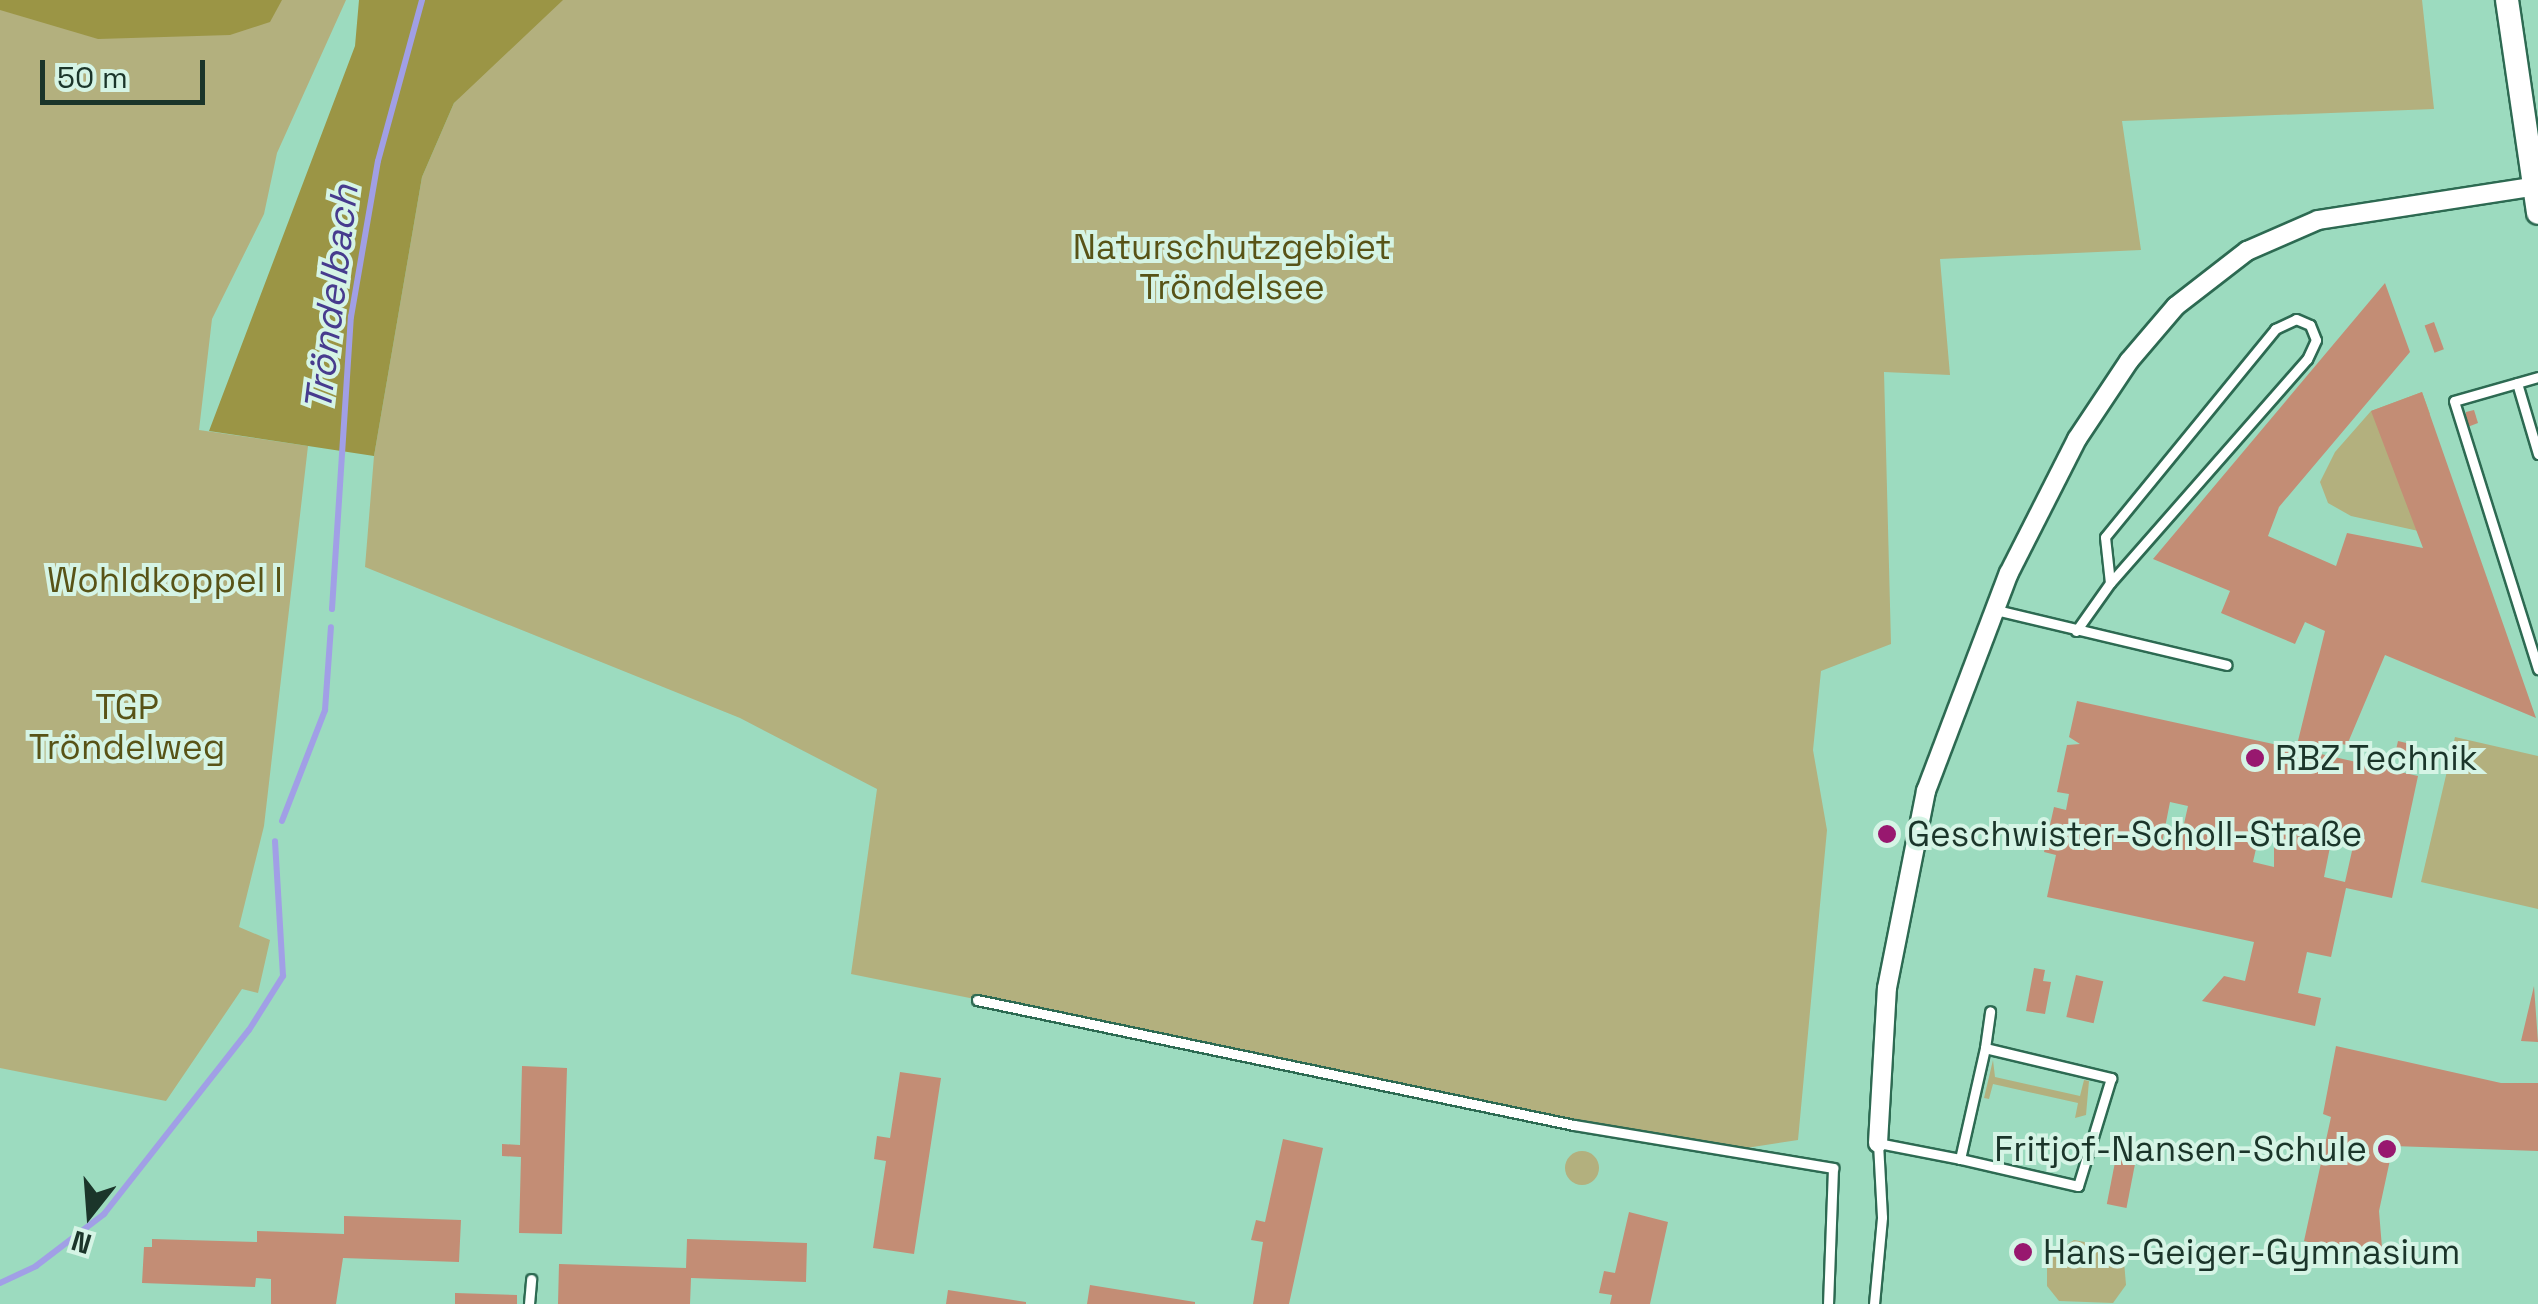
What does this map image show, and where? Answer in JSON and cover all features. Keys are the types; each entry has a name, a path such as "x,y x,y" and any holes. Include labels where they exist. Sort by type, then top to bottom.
{"street":[{"path":"2507,0 2538,213"},
{"path":"1878,1143 1899,903 1926,792 1995,610 2077,438 2129,361 2176,306 2247,252 2318,220 2532,187"}],"lane":[{"path":"2076,630 2110,583 2307,360 2316,340 2310,325 2296,319 2275,329 2105,537 2110,583"},
{"path":"2538,378 2454,402 2538,668"},
{"path":"2517,383 2538,454"},
{"path":"1995,610 2227,664"},
{"path":"978,1000 1574,1125 1833,1168 1828,1304"},
{"path":"1960,1159 1990,1011"},
{"path":"1874,1304 1882,1216 1878,1143 2078,1186 2111,1078 1985,1048"},
{"path":"529,1304 530,1279"}],"green space":[{"path":"0,0 346,0 277,153 264,214 212,319 199,430 308,446 264,826 239,927 270,940 258,993 242,989 166,1101 0,1068"},
{"name":"Naturschutzgebiet Tröndelsee","path":"359,0 2422,0 2434,109 2122,121 2141,250 1940,259 1950,375 1884,372 1891,644 1821,671 1813,750 1827,830 1798,1140 1727,1151 851,974 877,789 740,718 365,567 374,456 422,177 454,103 486,67"},
{"path":"2422,392 2430,414 2385,429 2423,532 2351,516 2328,503 2320,482 2335,452 2371,411"},
{"path":"2455,737 2538,756 2538,909 2421,882"},
{"path":"1993,1060 1995,1077 2080,1096 2084,1080 2089,1081 2086,1115 2075,1118 2078,1103 1993,1084 1989,1099 1984,1098"},
{"path":"1582,1151 1594,1156 1599,1168 1594,1180 1582,1185 1570,1180 1565,1168 1570,1156"},
{"path":"2074,1240 2106,1246 2124,1261 2126,1285 2113,1303 2059,1301 2047,1286 2047,1258"}],"shaded area":[{"path":"0,0 282,0 270,22 230,35 98,39 0,10"},
{"path":"359,0 563,0 454,103 422,177 374,456 209,431 355,46"}],"building":[{"path":"2385,283 2410,352 2279,507 2268,536 2336,566 2347,533 2423,548 2371,411 2422,392 2536,718 2385,655 2347,745 2324,741 2321,754 2418,776 2392,898 2346,888 2331,957 2307,952 2298,993 2321,998 2315,1026 2202,1001 2224,976 2245,981 2254,942 2047,897 2056,855 2044,852 2054,807 2066,810 2069,794 2057,792 2067,745 2080,744 2069,737 2077,701 2296,749 2325,631 2305,622 2295,644 2221,613 2230,591 2153,559","holes":["2170,802 2188,806 2179,846 2162,843","2262,822 2283,827 2280,841 2274,839 2274,867 2253,862","2332,837 2354,842 2345,882 2324,877"]},
{"path":"2434,322 2444,349 2435,353 2425,325"},
{"path":"2474,410 2478,423 2465,428 2466,412"},
{"path":"2398,741 2411,744 2408,756 2395,753"},
{"path":"2034,968 2045,970 2043,981 2051,982 2045,1014 2026,1011"},
{"path":"2076,975 2103,981 2094,1023 2066,1017"},
{"path":"2534,986 2538,1042 2521,1041 2530,1003"},
{"path":"2336,1046 2501,1083 2538,1083 2538,1151 2393,1146 2379,1211 2383,1260 2304,1241 2331,1117 2323,1114"},
{"path":"522,1066 567,1068 562,1234 519,1233 521,1157 502,1156 502,1144 520,1145"},
{"path":"900,1072 941,1078 914,1254 873,1248 886,1161 874,1159 877,1136 890,1138"},
{"path":"1283,1139 1323,1148 1289,1304 1253,1304 1263,1242 1251,1240 1256,1220 1265,1222"},
{"path":"2116,1157 2136,1161 2126,1208 2107,1204"},
{"path":"1629,1212 1668,1222 1650,1304 1610,1304 1612,1295 1599,1293 1604,1271 1615,1273"},
{"path":"344,1216 461,1220 459,1262 343,1258 336,1304 271,1304 271,1279 256,1278 255,1287 142,1283 144,1247 152,1247 152,1239 257,1242 257,1231 344,1234"},
{"path":"687,1239 807,1243 806,1282 691,1278 690,1304 558,1304 559,1264 686,1268"},
{"path":"1090,1285 1195,1302 1195,1304 1087,1304"},
{"path":"948,1290 1026,1302 1026,1304 946,1304"},
{"path":"455,1293 517,1295 517,1304 455,1304"}],"waterway":[{"name":"Tröndelbach","path":"332,609 351,317 378,161 422,0"},
{"name":"Tröndelbach","path":"282,821 325,710 331,627"},
{"name":"Tröndelbach","path":"0,1283 36,1266 104,1214 249,1030 283,976 275,841"}],"place":[{"name":"RBZ Technik","path":"2255,758"},
{"name":"Geschwister-Scholl-Straße","path":"1887,834"},
{"name":"Fritjof-Nansen-Schule","path":"2387,1149"},
{"name":"Hans-Geiger-Gymnasium","path":"2023,1252"}],"park label":[{"name":"Wohldkoppel I","path":"165,580"},
{"name":"TGP Tröndelweg","path":"127,727"}]}
